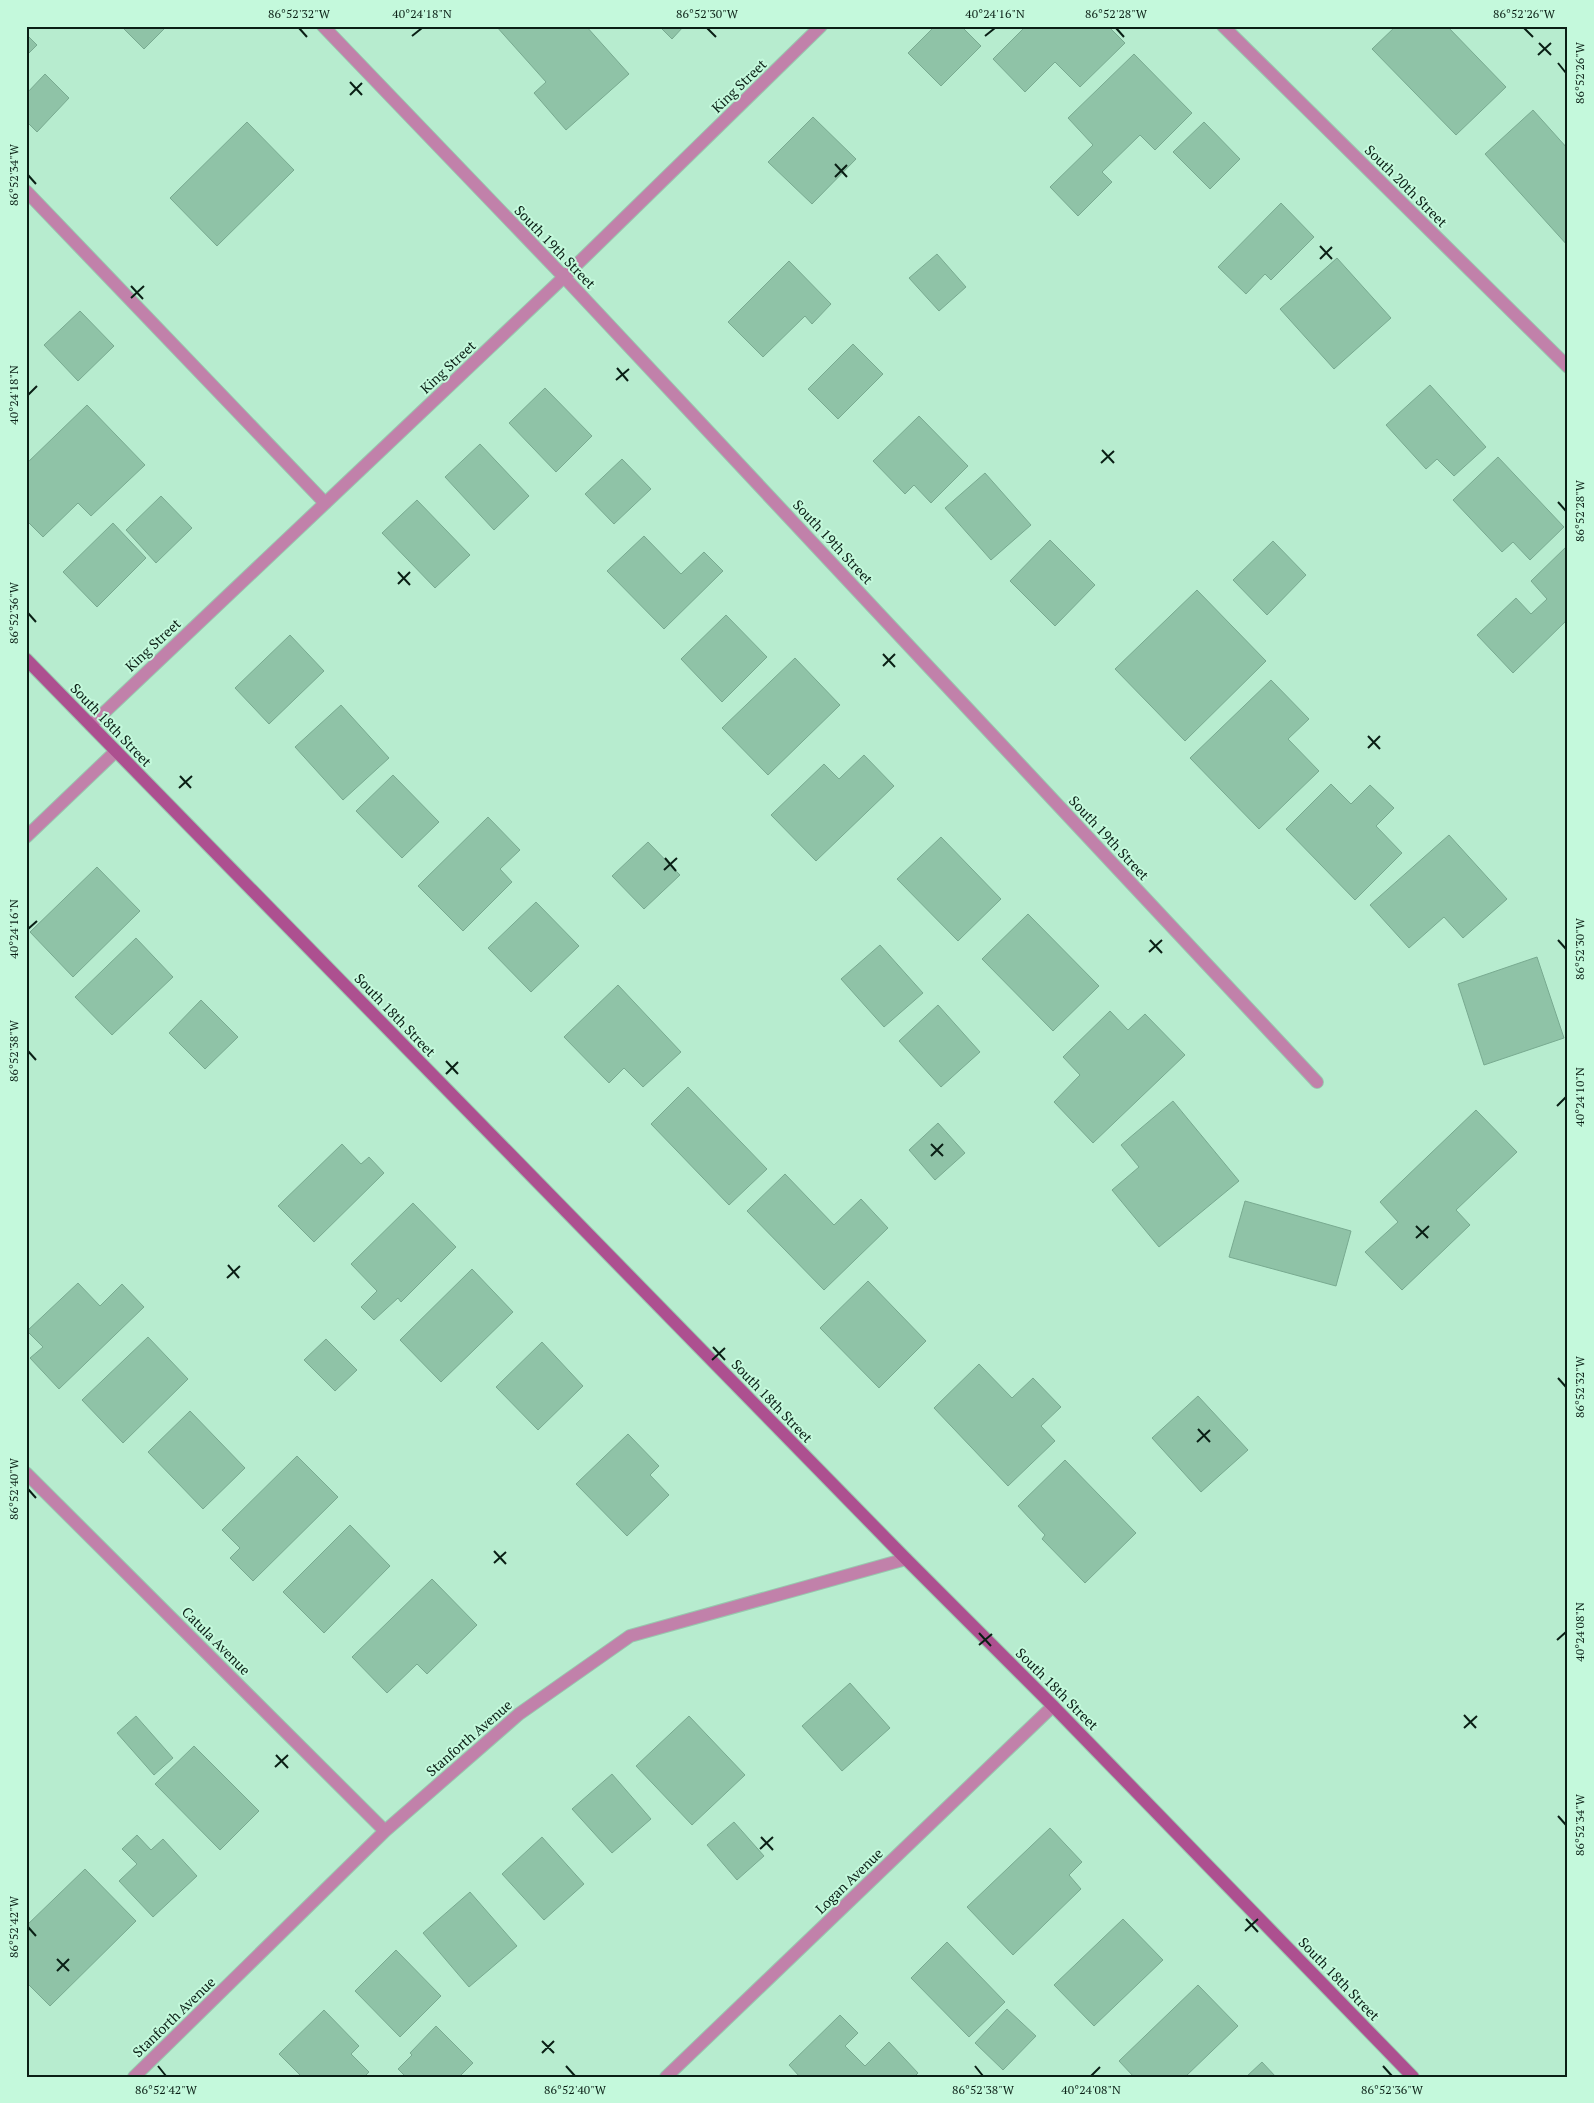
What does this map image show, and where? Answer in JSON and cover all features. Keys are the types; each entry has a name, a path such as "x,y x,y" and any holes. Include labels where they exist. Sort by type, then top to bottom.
{"main road":[{"name":"South 18th Street","path":"26,660 1053,1706 1413,2077"}],"street":[{"name":"South 19th Street","path":"322,26 564,278 1317,1082"},
{"name":"King Street","path":"91,725 564,278 821,26"},
{"name":"South 20th Street","path":"1223,26 1568,367"},
{"path":"26,191 325,503"},
{"path":"26,837 116,751"},
{"name":"Catula Avenue","path":"26,1473 385,1830"},
{"name":"Stanforth Avenue","path":"134,2077 385,1830 520,1714 630,1636 906,1558"},
{"name":"Logan Avenue","path":"668,2076 1053,1706"}],"building":[{"path":"121,26 167,26 144,49"},
{"path":"496,26 586,26 629,74 566,130 534,93 546,82"},
{"path":"659,26 684,26 672,39"},
{"path":"935,26 961,26 981,46 941,86 908,53"},
{"path":"1026,26 1108,26 1125,43 1080,87 1055,62 1025,92 993,59"},
{"path":"1396,26 1447,26 1506,87 1456,135 1372,49"},
{"path":"26,34 37,45 26,56"},
{"path":"1134,54 1192,113 1155,150 1140,135 1102,172 1112,182 1078,216 1050,187 1093,145 1068,118"},
{"path":"45,74 69,98 37,132 26,121 26,94"},
{"path":"1533,110 1568,149 1568,246 1485,154"},
{"path":"813,117 856,159 812,204 768,162"},
{"path":"247,122 294,170 217,246 170,198"},
{"path":"1204,122 1240,159 1210,189 1173,152"},
{"path":"1281,203 1314,237 1271,280 1265,274 1246,294 1218,267"},
{"path":"937,254 966,287 939,311 909,278"},
{"path":"1337,258 1391,318 1334,369 1280,309"},
{"path":"789,261 831,304 812,324 805,316 763,357 728,322"},
{"path":"80,311 114,346 78,381 44,345"},
{"path":"853,344 883,374 838,419 808,389"},
{"path":"1430,385 1486,447 1454,476 1437,459 1426,469 1386,425"},
{"path":"545,388 592,436 556,472 509,423"},
{"path":"87,405 145,465 91,516 78,503 43,537 26,520 26,464"},
{"path":"919,416 968,466 931,503 914,485 905,494 873,461"},
{"path":"480,444 529,496 494,530 445,477"},
{"path":"1498,457 1564,527 1530,560 1513,542 1502,552 1453,500"},
{"path":"622,459 651,489 614,524 585,494"},
{"path":"985,473 1031,525 991,560 945,508"},
{"path":"161,496 192,528 156,563 126,530"},
{"path":"417,500 470,555 435,588 382,533"},
{"path":"113,523 146,558 97,607 63,572"},
{"path":"644,536 681,574 704,552 723,571 664,629 607,571"},
{"path":"1050,540 1095,585 1055,626 1010,581"},
{"path":"1273,541 1306,575 1267,615 1233,580"},
{"path":"1568,545 1568,619 1513,673 1477,635 1516,598 1531,614 1547,599 1531,581"},
{"path":"1197,590 1266,661 1185,741 1115,669"},
{"path":"726,615 767,657 722,702 681,659"},
{"path":"290,635 324,671 269,724 235,688"},
{"path":"795,658 840,705 768,775 722,728"},
{"path":"1271,680 1309,719 1288,739 1319,771 1259,829 1190,758"},
{"path":"341,705 389,758 343,800 295,747"},
{"path":"864,755 894,786 816,861 771,815 824,764 839,779"},
{"path":"393,775 439,822 402,858 356,811"},
{"path":"1331,784 1351,804 1370,785 1394,808 1376,826 1402,853 1355,900 1286,829"},
{"path":"488,817 520,850 500,869 512,882 463,931 418,886"},
{"path":"1449,835 1507,899 1463,938 1444,917 1409,948 1370,905"},
{"path":"941,837 1001,899 958,941 897,879"},
{"path":"648,842 680,875 644,909 612,876"},
{"path":"97,867 140,911 73,977 30,932"},
{"path":"536,902 579,946 531,992 488,948"},
{"path":"1028,914 1099,986 1053,1031 982,959"},
{"path":"136,938 173,977 112,1035 75,997"},
{"path":"880,945 923,993 884,1027 841,979"},
{"path":"1537,957 1564,1038 1484,1065 1458,984"},
{"path":"618,985 681,1052 643,1087 624,1068 609,1083 564,1037"},
{"path":"201,1000 238,1037 205,1069 169,1033"},
{"path":"938,1005 980,1052 941,1087 899,1041"},
{"path":"1110,1011 1128,1030 1145,1014 1185,1055 1093,1143 1054,1102 1080,1075 1063,1057"},
{"path":"688,1087 767,1169 729,1205 651,1124"},
{"path":"1173,1101 1239,1181 1159,1247 1112,1190 1139,1167 1121,1145"},
{"path":"1476,1110 1517,1152 1456,1210 1470,1225 1402,1290 1365,1252 1398,1222 1380,1202"},
{"path":"938,1123 965,1153 935,1180 909,1150"},
{"path":"342,1144 361,1164 369,1157 384,1173 314,1242 278,1206"},
{"path":"785,1174 834,1225 861,1199 888,1228 824,1290 747,1211"},
{"path":"1245,1201 1351,1231 1336,1286 1229,1257"},
{"path":"413,1203 456,1247 401,1302 398,1298 374,1320 361,1307 377,1291 351,1264"},
{"path":"472,1269 513,1312 441,1382 400,1340"},
{"path":"868,1281 926,1341 879,1388 820,1328"},
{"path":"78,1283 100,1306 122,1284 144,1307 59,1389 30,1358 43,1347 27,1331"},
{"path":"148,1337 188,1379 123,1443 82,1400"},
{"path":"326,1339 357,1370 335,1391 304,1360"},
{"path":"542,1342 583,1386 538,1430 496,1387"},
{"path":"979,1364 1012,1398 1033,1378 1061,1407 1041,1426 1055,1441 1008,1486 934,1408"},
{"path":"1198,1396 1248,1450 1201,1492 1152,1438"},
{"path":"190,1411 245,1468 203,1509 148,1452"},
{"path":"628,1434 659,1466 650,1475 669,1495 627,1536 576,1484"},
{"path":"297,1456 338,1497 253,1581 230,1558 240,1548 222,1530"},
{"path":"1065,1460 1136,1533 1085,1583 1042,1539 1045,1535 1018,1506"},
{"path":"350,1525 390,1566 324,1633 283,1592"},
{"path":"432,1579 477,1625 427,1674 417,1664 387,1693 352,1657"},
{"path":"850,1683 890,1728 842,1771 802,1726"},
{"path":"136,1716 173,1758 154,1775 117,1733"},
{"path":"689,1716 745,1775 692,1825 636,1766"},
{"path":"194,1746 259,1811 220,1850 155,1784"},
{"path":"612,1774 651,1819 612,1853 572,1809"},
{"path":"734,1822 764,1856 737,1880 707,1845"},
{"path":"1050,1828 1082,1862 1069,1875 1081,1889 1013,1955 967,1907"},
{"path":"137,1835 151,1850 163,1839 197,1876 153,1917 119,1881 137,1864 122,1849"},
{"path":"542,1837 584,1884 544,1920 502,1874"},
{"path":"85,1869 136,1921 50,2006 26,1982 26,1926"},
{"path":"470,1892 517,1946 469,1987 423,1933"},
{"path":"1123,1919 1163,1960 1094,2026 1054,1985"},
{"path":"947,1942 1005,2002 969,2037 911,1978"},
{"path":"396,1950 441,1996 400,2037 355,1991"},
{"path":"1198,1985 1238,2026 1185,2077 1134,2077 1119,2061"},
{"path":"1007,2009 1036,2036 1003,2070 975,2043"},
{"path":"324,2010 359,2046 351,2054 369,2072 364,2077 302,2077 279,2054"},
{"path":"840,2015 858,2033 845,2046 865,2066 889,2042 918,2073 914,2077 800,2077 789,2065"},
{"path":"436,2026 473,2063 459,2077 406,2077 398,2069 412,2055 410,2053"},
{"path":"1262,2062 1276,2077 1246,2077"}]}
